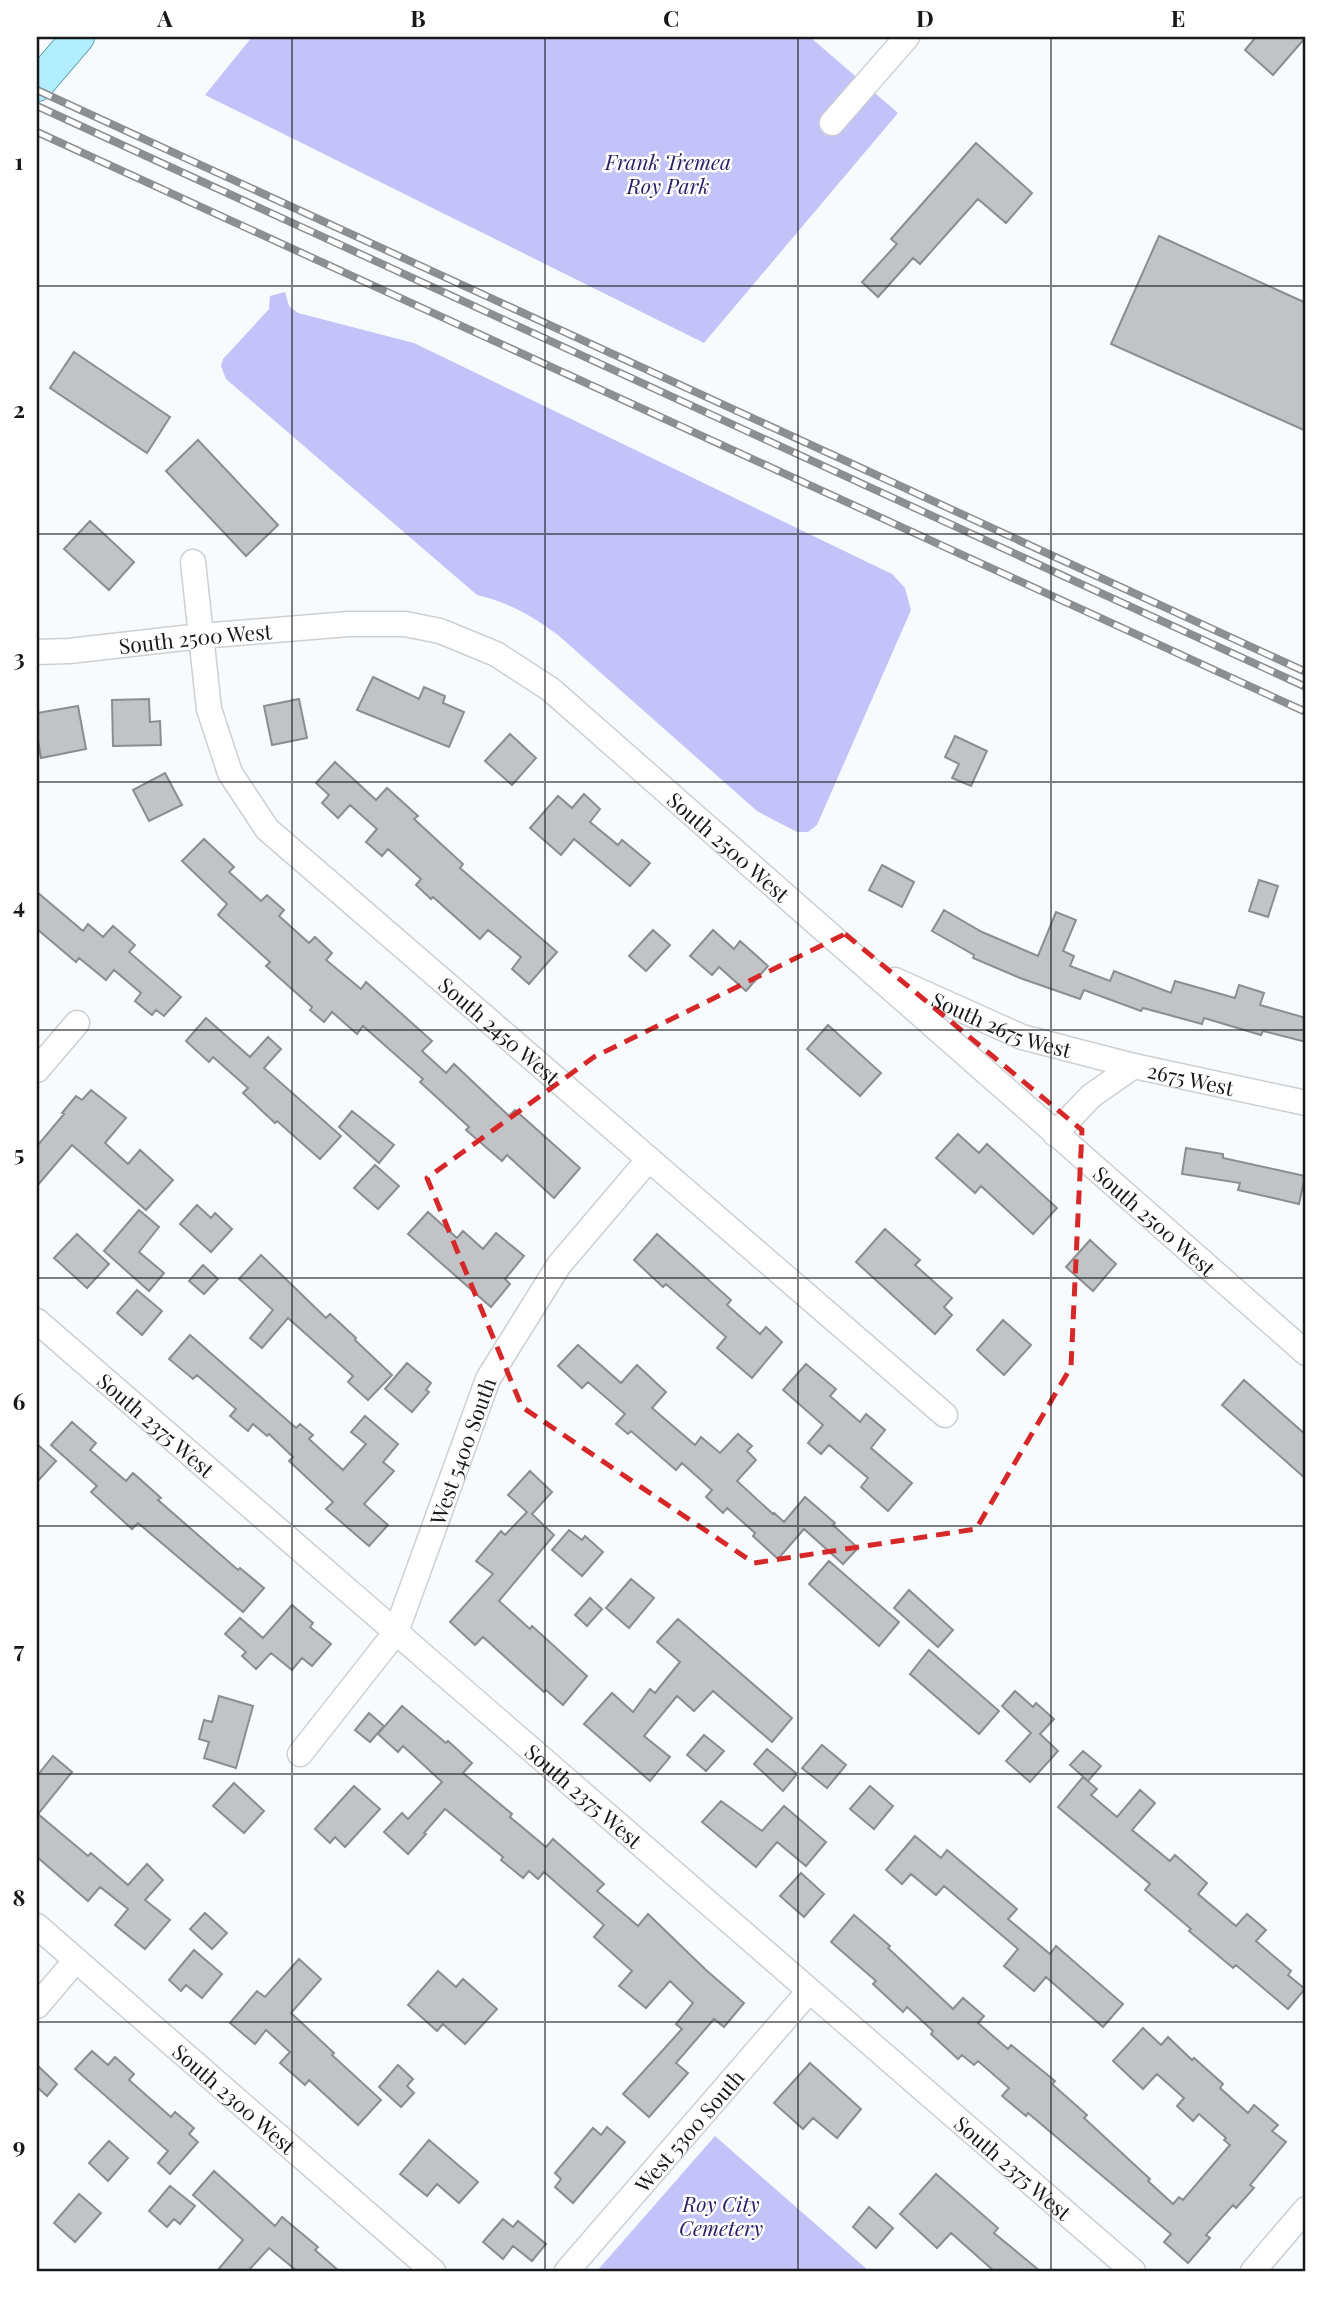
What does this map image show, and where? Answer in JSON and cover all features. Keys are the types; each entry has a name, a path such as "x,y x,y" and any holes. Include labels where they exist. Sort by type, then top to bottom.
{"main road":[{"path":"37,85 78,37"}],"street":[{"path":"832,123 907,37"},
{"name":"South 2450 West","path":"193,562 209,709 230,773 267,828 945,1415"},
{"name":"South 2500 West","path":"37,652 348,624 405,624 440,631 496,654 550,688 1306,1353"},
{"name":"South 2675 West","path":"873,971 1022,1037 1134,1066"},
{"path":"37,1070 77,1023"},
{"name":"2675 West","path":"1055,1134 1091,1096 1134,1066 1306,1103"},
{"name":"West 5400 South","path":"299,1754 396,1632 488,1380 559,1265 649,1159"},
{"name":"South 2375 West","path":"37,1321 1133,2271"},
{"name":"South 2300 West","path":"37,1926 432,2271"},
{"path":"37,2006 76,1961"},
{"name":"West 5300 South","path":"567,2271 810,1991"},
{"path":"1253,2271 1306,2209"}],"highlighted area":[{"path":"845,934 1082,1130 1071,1367 976,1529 754,1563 522,1407 427,1178 594,1057"}],"green space":[{"name":"Frank Tremea Roy Park","path":"252,37 810,37 898,113 704,343 205,95"},
{"path":"285,292 289,306 298,313 414,343 892,574 905,588 911,610 817,825 808,832 797,832 757,811 558,635 519,610 477,595 226,379 221,366 223,359 269,309 270,296"},
{"name":"Roy City Cemetery","path":"715,2136 869,2271 597,2271"}],"building":[{"path":"1256,37 1306,37 1273,75 1245,50"},
{"path":"976,143 1032,193 1006,223 978,199 920,264 913,258 878,297 862,282 897,244 891,239"},
{"path":"1159,236 1306,303 1306,431 1111,344"},
{"path":"74,352 170,417 147,453 50,388"},
{"path":"198,440 278,525 246,556 166,471"},
{"path":"90,521 134,562 109,590 64,549"},
{"path":"373,677 419,699 424,687 445,696 443,703 464,712 449,747 357,710"},
{"path":"149,699 150,722 160,721 161,745 113,746 112,700"},
{"path":"299,699 307,738 272,745 264,706"},
{"path":"78,706 86,749 41,758 37,713"},
{"path":"510,734 536,758 512,785 485,761"},
{"path":"955,736 987,751 971,786 952,778 959,764 945,757"},
{"path":"335,762 376,800 387,788 418,816 414,819 463,864 460,868 557,952 529,984 512,969 521,957 488,930 480,939 416,885 421,879 388,849 382,856 366,842 377,829 350,805 338,818 322,803 329,795 316,783"},
{"path":"165,773 182,805 149,821 133,790"},
{"path":"584,794 600,809 590,822 618,845 622,840 650,863 630,886 574,839 561,855 530,828 558,796 572,808"},
{"path":"204,839 234,867 229,872 261,901 267,895 284,910 279,916 309,943 315,937 332,953 326,960 361,989 366,982 432,1041 422,1051 446,1073 454,1064 509,1116 515,1110 580,1168 554,1198 507,1155 502,1161 466,1130 469,1127 420,1082 423,1079 363,1026 357,1034 332,1012 324,1022 310,1010 312,1007 266,966 270,962 218,915 227,904 182,861"},
{"path":"882,865 914,882 902,907 869,890"},
{"path":"1259,880 1278,886 1268,917 1249,911"},
{"path":"37,892 83,931 88,924 103,937 113,926 135,945 129,952 181,997 164,1016 156,1010 152,1015 135,1001 141,993 114,970 106,980 79,958 76,962 37,929"},
{"path":"944,910 982,932 1038,956 1056,912 1076,920 1063,951 1074,956 1070,966 1110,981 1114,971 1171,993 1175,981 1235,998 1239,985 1264,993 1260,1005 1306,1018 1306,1042 1263,1031 1261,1035 1204,1018 1202,1024 1143,1008 1141,1011 1084,990 1080,999 1020,978 973,958 974,955 932,931"},
{"path":"653,930 670,945 646,971 629,956"},
{"path":"713,930 734,949 740,941 768,966 746,991 719,967 712,975 690,956"},
{"path":"206,1018 250,1057 268,1037 281,1049 264,1068 341,1136 320,1159 243,1093 248,1088 213,1057 209,1062 186,1041"},
{"path":"828,1025 881,1073 860,1096 807,1049"},
{"path":"91,1090 126,1118 105,1143 128,1164 140,1150 173,1180 146,1210 72,1145 37,1186 37,1146 76,1096 82,1100"},
{"path":"352,1111 394,1145 379,1163 339,1127"},
{"path":"958,1134 979,1153 987,1144 1057,1208 1033,1234 981,1186 975,1193 936,1158"},
{"path":"1186,1148 1223,1154 1223,1158 1305,1176 1299,1204 1238,1190 1240,1183 1182,1174"},
{"path":"375,1165 399,1186 378,1209 354,1188"},
{"path":"197,1205 211,1218 215,1213 232,1229 211,1252 180,1224"},
{"path":"139,1210 159,1227 139,1252 164,1273 149,1291 104,1251"},
{"path":"428,1212 457,1238 463,1231 483,1249 496,1233 524,1256 505,1279 510,1284 491,1307 408,1234"},
{"path":"885,1229 920,1260 915,1265 952,1298 944,1307 952,1315 935,1334 856,1262"},
{"path":"77,1234 109,1264 87,1288 54,1258"},
{"path":"657,1234 731,1300 727,1305 760,1334 766,1327 782,1342 752,1378 717,1348 726,1337 666,1284 663,1287 634,1260"},
{"path":"1090,1240 1116,1264 1093,1291 1066,1267"},
{"path":"261,1255 326,1318 330,1314 392,1375 368,1400 348,1382 353,1376 288,1318 262,1348 250,1338 273,1310 239,1279"},
{"path":"203,1265 218,1279 204,1294 189,1281"},
{"path":"137,1290 162,1311 142,1335 117,1313"},
{"path":"1003,1320 1031,1345 1004,1375 977,1350"},
{"path":"190,1335 296,1428 300,1424 313,1435 309,1439 343,1470 366,1444 351,1432 365,1416 398,1444 383,1462 394,1471 364,1504 388,1525 369,1546 326,1509 333,1502 289,1461 293,1457 269,1434 267,1436 253,1424 248,1431 230,1416 236,1409 197,1375 193,1379 169,1359"},
{"path":"578,1345 621,1383 637,1365 666,1392 652,1408 695,1445 701,1437 720,1453 738,1434 752,1446 747,1451 756,1460 737,1481 784,1522 805,1497 858,1548 843,1564 804,1529 778,1559 753,1536 755,1533 727,1508 723,1513 706,1497 712,1490 682,1463 676,1470 631,1431 628,1434 616,1424 625,1414 588,1382 582,1388 558,1366"},
{"path":"407,1363 431,1383 426,1390 429,1392 412,1412 385,1389"},
{"path":"806,1364 836,1389 830,1396 860,1422 866,1414 885,1430 871,1448 912,1483 888,1511 861,1487 868,1478 829,1445 821,1454 808,1443 823,1425 783,1390"},
{"path":"1244,1380 1306,1435 1306,1479 1222,1405"},
{"path":"72,1422 96,1443 90,1450 126,1481 133,1473 161,1498 158,1500 238,1570 240,1568 264,1588 243,1612 138,1523 132,1529 91,1492 97,1486 51,1445"},
{"path":"37,1444 56,1461 37,1482"},
{"path":"530,1471 552,1492 532,1514 554,1535 499,1601 530,1629 532,1626 587,1676 563,1705 546,1690 544,1692 483,1637 475,1645 450,1622 493,1574 476,1561 501,1531 505,1535 527,1512 508,1495"},
{"path":"569,1530 582,1540 585,1536 603,1552 582,1576 552,1550"},
{"path":"829,1561 899,1622 879,1646 809,1584"},
{"path":"631,1579 654,1598 629,1628 606,1608"},
{"path":"909,1590 953,1630 938,1647 894,1608"},
{"path":"590,1598 602,1609 587,1626 575,1615"},
{"path":"292,1605 313,1623 310,1627 331,1644 312,1666 302,1658 292,1670 271,1653 256,1669 242,1656 246,1652 225,1634 240,1618 263,1638"},
{"path":"678,1619 792,1718 772,1742 713,1691 694,1711 677,1696 644,1736 670,1757 650,1781 584,1724 612,1693 633,1712 650,1689 655,1693 680,1662 657,1642"},
{"path":"929,1650 999,1711 979,1734 910,1674"},
{"path":"1015,1691 1033,1707 1036,1703 1054,1719 1040,1734 1058,1751 1030,1782 1006,1761 1031,1733 1002,1706"},
{"path":"219,1696 253,1706 236,1768 204,1758 209,1742 199,1739 204,1720 212,1722"},
{"path":"402,1706 472,1763 463,1773 512,1814 510,1817 546,1847 553,1839 604,1884 597,1891 638,1926 648,1914 744,2003 724,2027 714,2019 676,2063 688,2073 649,2117 623,2094 682,2029 676,2024 693,2003 670,1981 646,2008 619,1986 632,1971 594,1937 604,1925 544,1872 538,1879 529,1871 523,1878 501,1860 503,1857 445,1809 408,1854 384,1832 402,1813 408,1819 442,1782 403,1746 398,1752 378,1734"},
{"path":"369,1713 384,1726 370,1742 355,1730"},
{"path":"704,1735 724,1751 706,1771 687,1755"},
{"path":"822,1745 846,1765 827,1788 802,1768"},
{"path":"767,1749 797,1774 783,1791 754,1764"},
{"path":"1083,1751 1101,1766 1088,1781 1070,1765"},
{"path":"53,1756 72,1772 38,1814 88,1856 91,1853 128,1885 147,1864 163,1880 145,1900 170,1920 145,1949 115,1925 128,1909 100,1887 88,1901 37,1857 37,1776"},
{"path":"1083,1777 1097,1789 1091,1795 1117,1817 1140,1790 1155,1803 1132,1830 1170,1861 1175,1855 1207,1883 1198,1894 1236,1926 1247,1914 1266,1930 1256,1941 1291,1971 1288,1975 1305,1989 1288,2009 1236,1965 1233,1968 1189,1931 1191,1929 1145,1890 1150,1884 1058,1807"},
{"path":"234,1783 264,1811 244,1833 213,1806"},
{"path":"354,1786 380,1809 345,1847 335,1837 330,1843 315,1829"},
{"path":"870,1786 893,1806 874,1829 850,1809"},
{"path":"721,1801 762,1831 784,1806 826,1842 806,1866 777,1842 756,1867 702,1822"},
{"path":"915,1836 941,1858 947,1850 1017,1909 1008,1919 1050,1954 1056,1946 1123,2004 1103,2027 1046,1977 1034,1991 1004,1966 1018,1949 944,1886 936,1895 911,1874 902,1884 886,1870"},
{"path":"801,1873 824,1894 804,1917 780,1896"},
{"path":"205,1913 227,1933 212,1949 190,1929"},
{"path":"854,1915 890,1946 888,1948 953,2009 963,1998 984,2016 978,2023 1008,2049 1011,2045 1055,2081 1052,2084 1087,2115 1084,2118 1173,2204 1179,2197 1183,2200 1230,2145 1224,2140 1226,2138 1199,2114 1193,2121 1177,2106 1184,2098 1157,2074 1143,2089 1113,2061 1143,2028 1161,2045 1168,2037 1192,2060 1194,2058 1223,2084 1220,2088 1248,2113 1254,2105 1278,2125 1272,2131 1286,2142 1250,2185 1254,2188 1236,2208 1233,2205 1206,2235 1210,2238 1188,2263 1164,2242 1171,2234 1028,2113 1026,2116 1002,2096 1009,2088 978,2061 974,2065 962,2055 958,2059 907,2007 903,2012 873,1984 876,1981 831,1942"},
{"path":"194,1950 222,1974 202,1998 186,1985 181,1991 169,1980"},
{"path":"299,1959 321,1979 291,2013 381,2100 358,2125 309,2080 305,2085 280,2063 290,2052 266,2030 255,2044 230,2023 257,1991 265,1997"},
{"path":"438,1971 456,1987 463,1979 497,2009 465,2044 443,2024 437,2031 408,2005"},
{"path":"92,2051 108,2065 115,2057 134,2074 129,2080 171,2117 175,2112 194,2128 189,2134 198,2142 170,2174 158,2163 168,2151 75,2069"},
{"path":"810,2063 861,2109 837,2138 813,2118 803,2129 774,2103"},
{"path":"37,2065 57,2084 47,2096 37,2087"},
{"path":"398,2065 413,2079 407,2086 414,2093 401,2107 379,2087"},
{"path":"607,2127 625,2142 573,2203 555,2187 561,2179 555,2173 593,2128 601,2135"},
{"path":"429,2140 478,2182 459,2203 437,2184 427,2196 400,2174"},
{"path":"109,2141 128,2158 108,2181 89,2163"},
{"path":"214,2171 275,2226 282,2217 318,2247 315,2250 339,2271 297,2271 269,2248 248,2271 217,2271 243,2240 193,2195"},
{"path":"936,2174 998,2228 994,2233 1040,2271 994,2271 951,2233 937,2248 900,2214"},
{"path":"170,2186 195,2206 180,2224 174,2219 167,2227 149,2211"},
{"path":"79,2194 101,2213 75,2242 54,2223"},
{"path":"869,2207 893,2228 876,2248 853,2227"},
{"path":"503,2219 513,2227 518,2221 546,2244 532,2261 513,2246 503,2259 483,2242"}],"railway":[{"path":"37,90 1306,672"},
{"path":"37,106 1306,687"},
{"path":"37,132 1306,712"}]}
